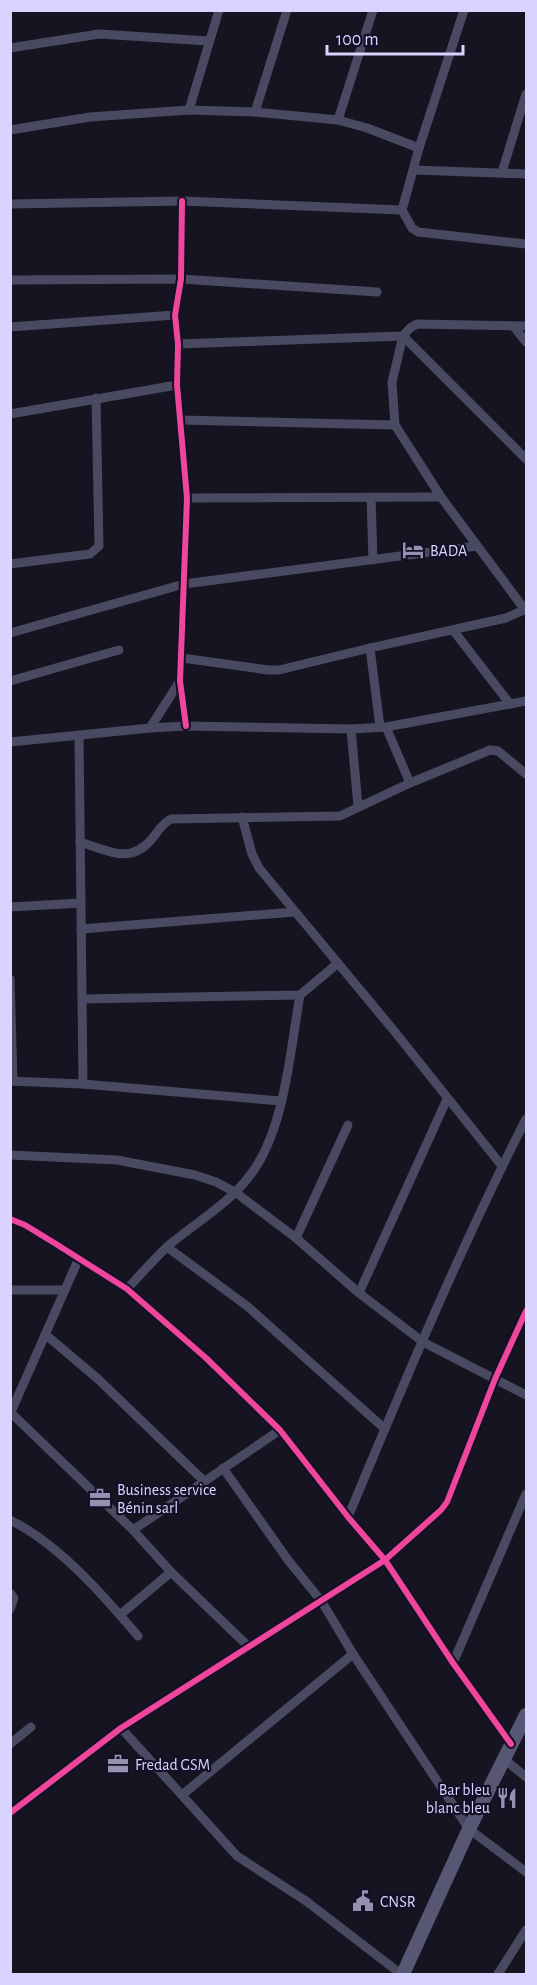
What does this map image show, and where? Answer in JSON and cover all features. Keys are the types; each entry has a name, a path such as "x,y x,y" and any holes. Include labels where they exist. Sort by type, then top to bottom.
{"main road":[{"path":"402,1974 469,1829 526,1714"}],"street":[{"path":"189,110 219,10"},
{"path":"255,112 287,10"},
{"path":"338,120 373,10"},
{"path":"464,10 419,148 415,170 402,210 412,228 418,232 526,244"},
{"path":"10,48 99,34 209,41"},
{"path":"502,172 526,94"},
{"path":"10,130 90,117 189,110 255,112 338,120 367,128 419,148"},
{"path":"415,170 526,174"},
{"path":"10,204 182,201 402,210"},
{"path":"182,201 181,279 176,315 177,385 187,498 180,681 186,726"},
{"path":"10,280 181,279 377,292"},
{"path":"10,327 176,315"},
{"path":"520,326 526,316"},
{"path":"182,658 279,670 506,618 526,610 441,496 395,425 392,382 403,336 417,324 520,326"},
{"path":"520,326 526,342"},
{"path":"178,344 403,336 526,459"},
{"path":"10,414 177,385"},
{"path":"10,564 90,554 99,546 96,398"},
{"path":"180,420 395,425"},
{"path":"187,498 441,496"},
{"path":"371,497 373,560"},
{"path":"10,633 184,584 477,546"},
{"path":"453,630 510,704"},
{"path":"370,648 383,727 410,783"},
{"path":"10,681 119,650"},
{"path":"150,728 180,681"},
{"path":"10,742 186,726 351,729 383,727 526,701"},
{"path":"351,729 358,806"},
{"path":"79,735 83,1084"},
{"path":"80,842 113,852 133,854 147,845 163,824 171,819 340,816 410,783 490,750 498,751 526,774"},
{"path":"242,818 254,861 502,1166"},
{"path":"10,907 81,903"},
{"path":"81,929 295,912"},
{"path":"82,999 300,995 337,964"},
{"path":"10,979 12,1081 83,1084 282,1101"},
{"path":"127,1288 167,1247 235,1192 251,1175 271,1140 282,1101 300,995"},
{"path":"359,1293 447,1099"},
{"path":"348,1517 423,1342 502,1166 526,1119"},
{"path":"296,1238 348,1125"},
{"path":"10,1155 117,1160 195,1175 216,1182 235,1192 296,1238 359,1293 423,1342 526,1395"},
{"path":"10,1218 127,1288 206,1358 280,1430 385,1560 453,1663 512,1744"},
{"path":"167,1247 254,1312 385,1429"},
{"path":"79,1258 11,1412 249,1647"},
{"path":"10,1290 64,1290"},
{"path":"10,1814 121,1728 385,1560 444,1506 495,1379 526,1311"},
{"path":"46,1335 106,1386 204,1481"},
{"path":"133,1530 280,1430"},
{"path":"223,1468 288,1560 322,1602 353,1654 469,1829 526,1872"},
{"path":"453,1663 526,1494"},
{"path":"10,1520 48,1544 120,1615 138,1636"},
{"path":"120,1615 171,1572"},
{"path":"10,1593 14,1598 10,1609"},
{"path":"182,1795 353,1654"},
{"path":"10,1744 31,1727"},
{"path":"121,1728 237,1856 306,1901 402,1974"},
{"path":"504,1759 526,1777"},
{"path":"498,1974 526,1930"}],"cycle path":[{"path":"182,201 181,279 175,315 178,344 177,385 187,498 180,681 186,726"},
{"path":"10,1219 25,1225 127,1289 206,1358 280,1430 385,1560 453,1663 511,1744"},
{"path":"10,1813 121,1728 385,1560 441,1510 447,1502 495,1379 526,1311"}],"place":[{"name":"BADA","path":"413,550"},
{"name":"Business service Bénin sarl","path":"100,1498"},
{"name":"Fredad GSM","path":"118,1764"},
{"name":"Bar bleu blanc bleu","path":"507,1798"},
{"name":"CNSR","path":"363,1901"}]}
